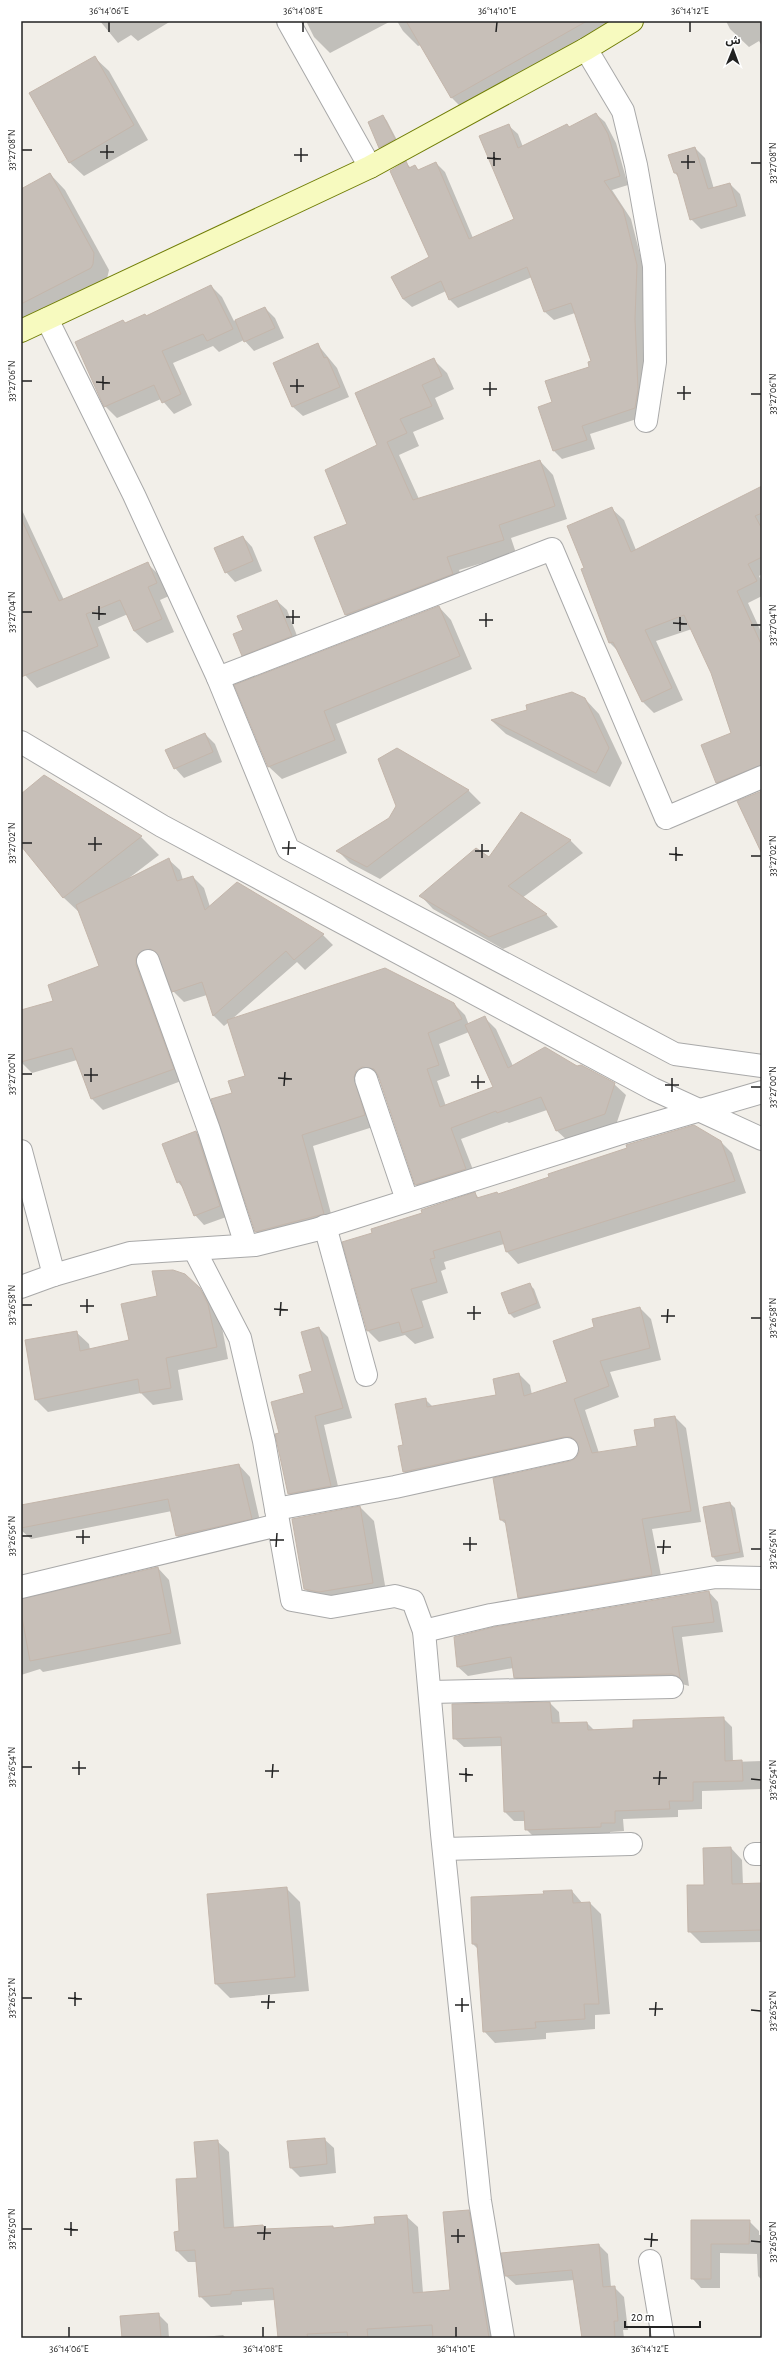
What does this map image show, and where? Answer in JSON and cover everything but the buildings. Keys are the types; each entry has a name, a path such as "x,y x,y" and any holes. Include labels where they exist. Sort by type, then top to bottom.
{"street":[{"path":"288,21 370,167"},
{"path":"21,330 370,167 586,49 632,21"},
{"path":"586,49 622,111 636,165 654,266 655,362 646,422"},
{"path":"47,319 134,495 218,678 288,849 675,1054 762,1066"},
{"path":"218,678 552,549 666,818 762,777"},
{"path":"21,742 162,826 652,1089 702,1110 762,1139"},
{"path":"148,961 209,1130 246,1245"},
{"path":"366,1079 407,1200"},
{"path":"21,1287 54,1275 130,1253 246,1245 325,1226 762,1092"},
{"path":"21,1151 54,1275"},
{"path":"325,1226 366,1375"},
{"path":"194,1249 240,1338 264,1441 292,1600 331,1607 395,1596 413,1601 424,1631 444,1849 480,2200 503,2338"},
{"path":"21,1587 277,1517 395,1487 567,1449"},
{"path":"424,1631 491,1615 716,1577 762,1578"},
{"path":"430,1692 672,1687"},
{"path":"444,1849 631,1844"},
{"path":"650,2261 663,2338"}]}
